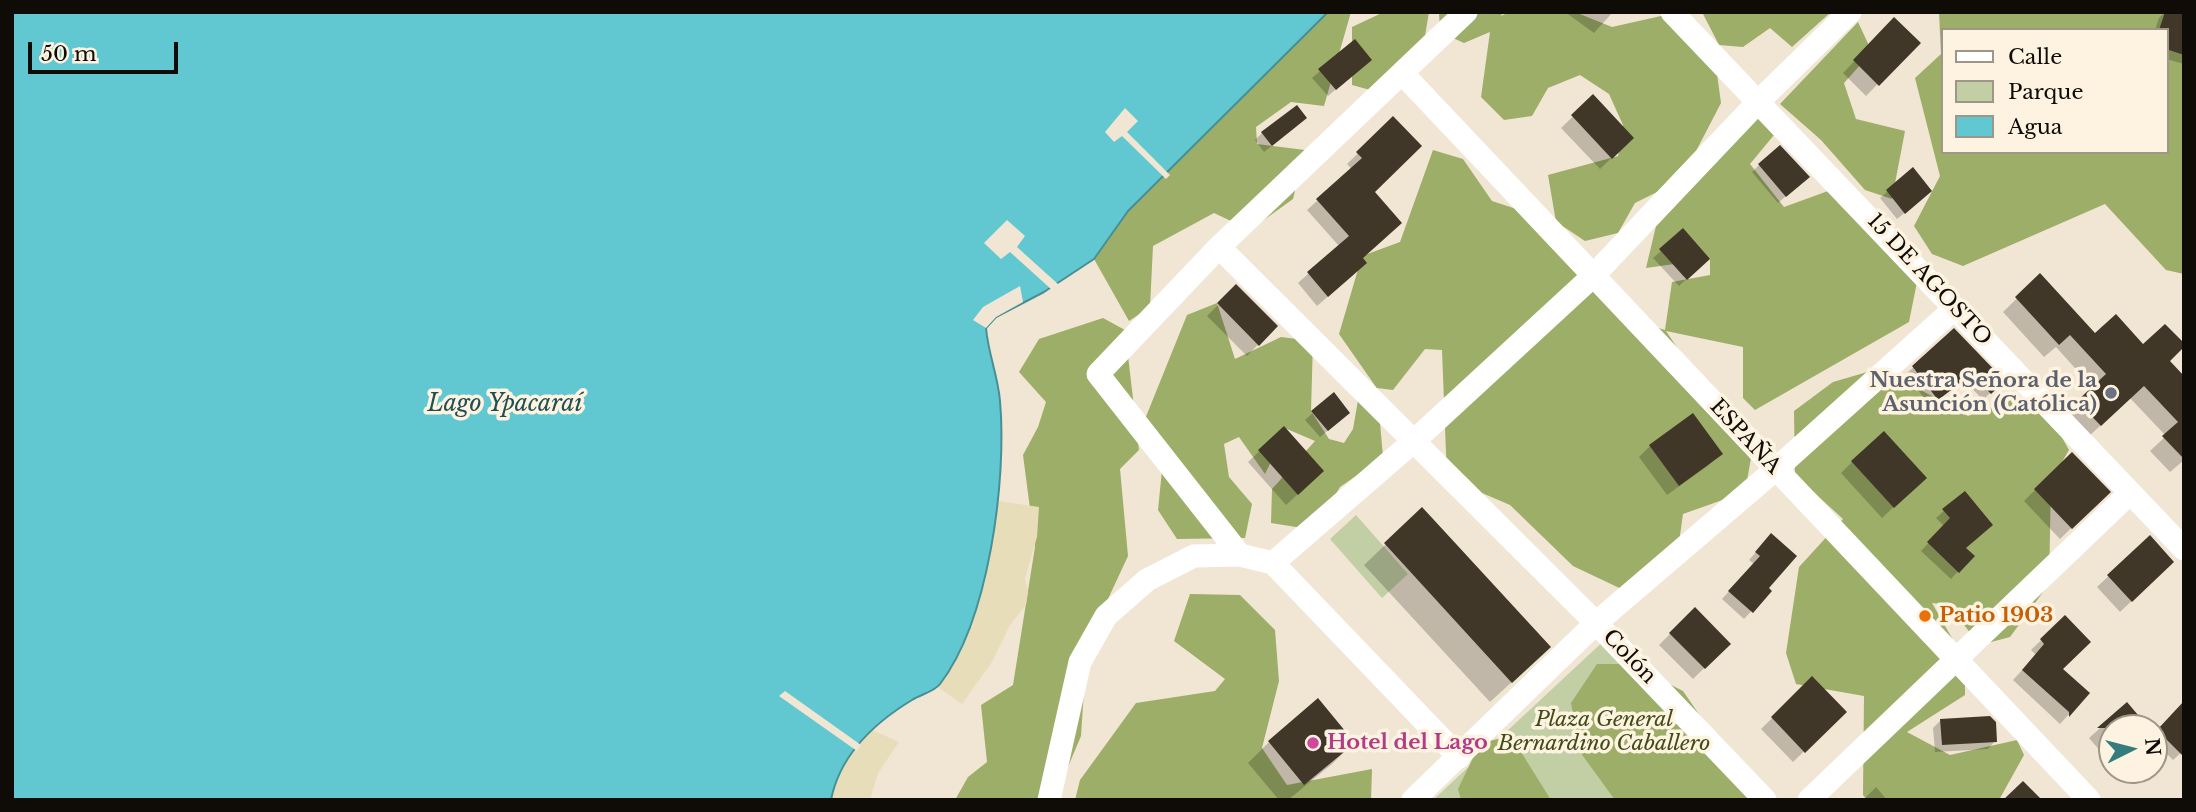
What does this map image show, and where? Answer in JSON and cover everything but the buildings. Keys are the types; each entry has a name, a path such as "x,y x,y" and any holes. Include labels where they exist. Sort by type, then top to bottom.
{"street":[{"path":"1240,555 1098,374 1219,247 1466,12"},
{"name":"15 DE AGOSTO","path":"1672,12 2184,549"},
{"path":"1273,563 1414,441 1593,276 1759,101 1850,12"},
{"name":"ESPAÑA","path":"1402,73 2089,800"},
{"path":"1219,247 1596,623 1776,469 1955,308"},
{"path":"1809,800 2130,493"},
{"path":"1049,800 1080,662 1106,616 1147,580 1194,556 1240,555 1273,563 1459,757"},
{"name":"Colón","path":"1413,800 1596,623 1765,800"}],"green space":[{"path":"1328,12 1351,12 1324,106 1291,102 1256,127 1257,144 1305,150 1293,199 1250,230 1214,213 1153,246 1150,307 1129,321 1094,259 1128,211"},
{"path":"1384,12 1429,12 1424,42 1374,91 1352,85 1352,27"},
{"path":"1439,12 1503,12 1501,16 1509,12 1575,12 1612,27 1661,16 1692,24 1714,52 1721,103 1681,180 1635,203 1618,233 1585,241 1558,223 1634,321 1665,330 1672,282 1710,275 1710,259 1646,268 1656,226 1758,117 1774,135 1750,164 1784,207 1828,191 1919,272 1909,322 1755,410 1743,398 1743,347 1666,331 1751,458 1745,492 1683,514 1676,564 1632,594 1573,566 1510,505 1447,478 1442,350 1425,349 1393,390 1377,388 1383,457 1340,487 1315,530 1271,523 1272,489 1315,441 1287,429 1265,474 1239,437 1224,444 1229,477 1252,504 1245,538 1177,539 1158,510 1163,460 1145,419 1187,315 1217,303 1235,359 1281,337 1313,341 1311,411 1329,439 1344,443 1353,429 1361,383 1376,387 1339,334 1362,256 1400,242 1433,150 1463,159 1492,201 1556,222 1548,175 1618,156 1623,125 1609,94 1580,75 1548,88 1532,116 1504,120 1481,97 1490,32 1464,43 1440,32"},
{"path":"1702,12 1831,12 1792,47 1770,28 1743,47 1719,45"},
{"path":"1939,12 2184,12 2184,274 2166,270 2105,204 1963,266 1932,254 1914,226 1940,176 1915,78 1940,55 1940,154 2168,154 2168,28 1940,28 1940,33"},
{"path":"1858,22 1872,52 1844,83 1856,119 1905,131 1892,199 1865,190 1821,140 1780,104"},
{"path":"1103,318 1125,330 1139,450 1120,469 1128,556 1087,644 1081,736 1054,800 955,800 968,777 987,762 981,705 1013,685 1035,547 1023,455 1038,427 1046,402 1019,372 1039,339"},
{"path":"1881,368 1968,416 2012,400 2044,405 2069,450 2051,481 2049,584 2010,637 1980,645 1948,605 1932,603 1965,661 1965,695 1907,732 1950,755 2017,740 2024,755 1999,800 1867,800 1863,795 1864,696 1796,684 1786,653 1799,567 1843,519 1795,475 1794,411 1833,382"},
{"path":"1356,515 1408,574 1382,598 1330,539"},
{"path":"1190,594 1240,595 1275,630 1279,681 1262,748 1287,785 1372,769 1371,800 1075,800 1080,780 1136,703 1215,691 1225,679 1174,641"},
{"name":"Plaza General Bernardino Caballero","path":"1608,637 1758,800 1433,800"},
{"path":"1597,664 1630,664 1683,691 1758,800 1615,800 1580,752 1571,703"},
{"path":"1511,736 1551,800 1461,800 1458,789 1480,743"}],"sand":[{"path":"999,501 1039,507 1037,537 1025,578 1028,592 1026,605 1010,625 992,662 962,704 938,687 960,652 991,550"},
{"path":"870,729 899,742 878,773 870,800 831,800 846,762"}],"water":[{"name":"Lago Ypacaraí","path":"12,12 1328,12 1128,211 1094,259 1044,292 996,317 986,328 1000,401 1000,470 991,548 971,624 957,657 940,684 898,709 861,741 842,768 831,800 12,800"}],"pier":[{"path":"1125,108 1138,121 1127,132 1170,175 1166,179 1122,136 1114,142 1105,132"},
{"path":"1007,220 1025,236 1017,247 1059,285 1052,290 1010,252 1001,259 984,243"},
{"path":"1020,286 1023,302 996,317 986,328 973,320 983,307"},
{"path":"785,691 861,745 857,751 779,696"}],"place":[{"name":"Nuestra Señora de la Asunción (Católica)","path":"2111,393"},
{"name":"Patio 1903","path":"1925,616"},
{"name":"Hotel del Lago","path":"1313,743"}]}
